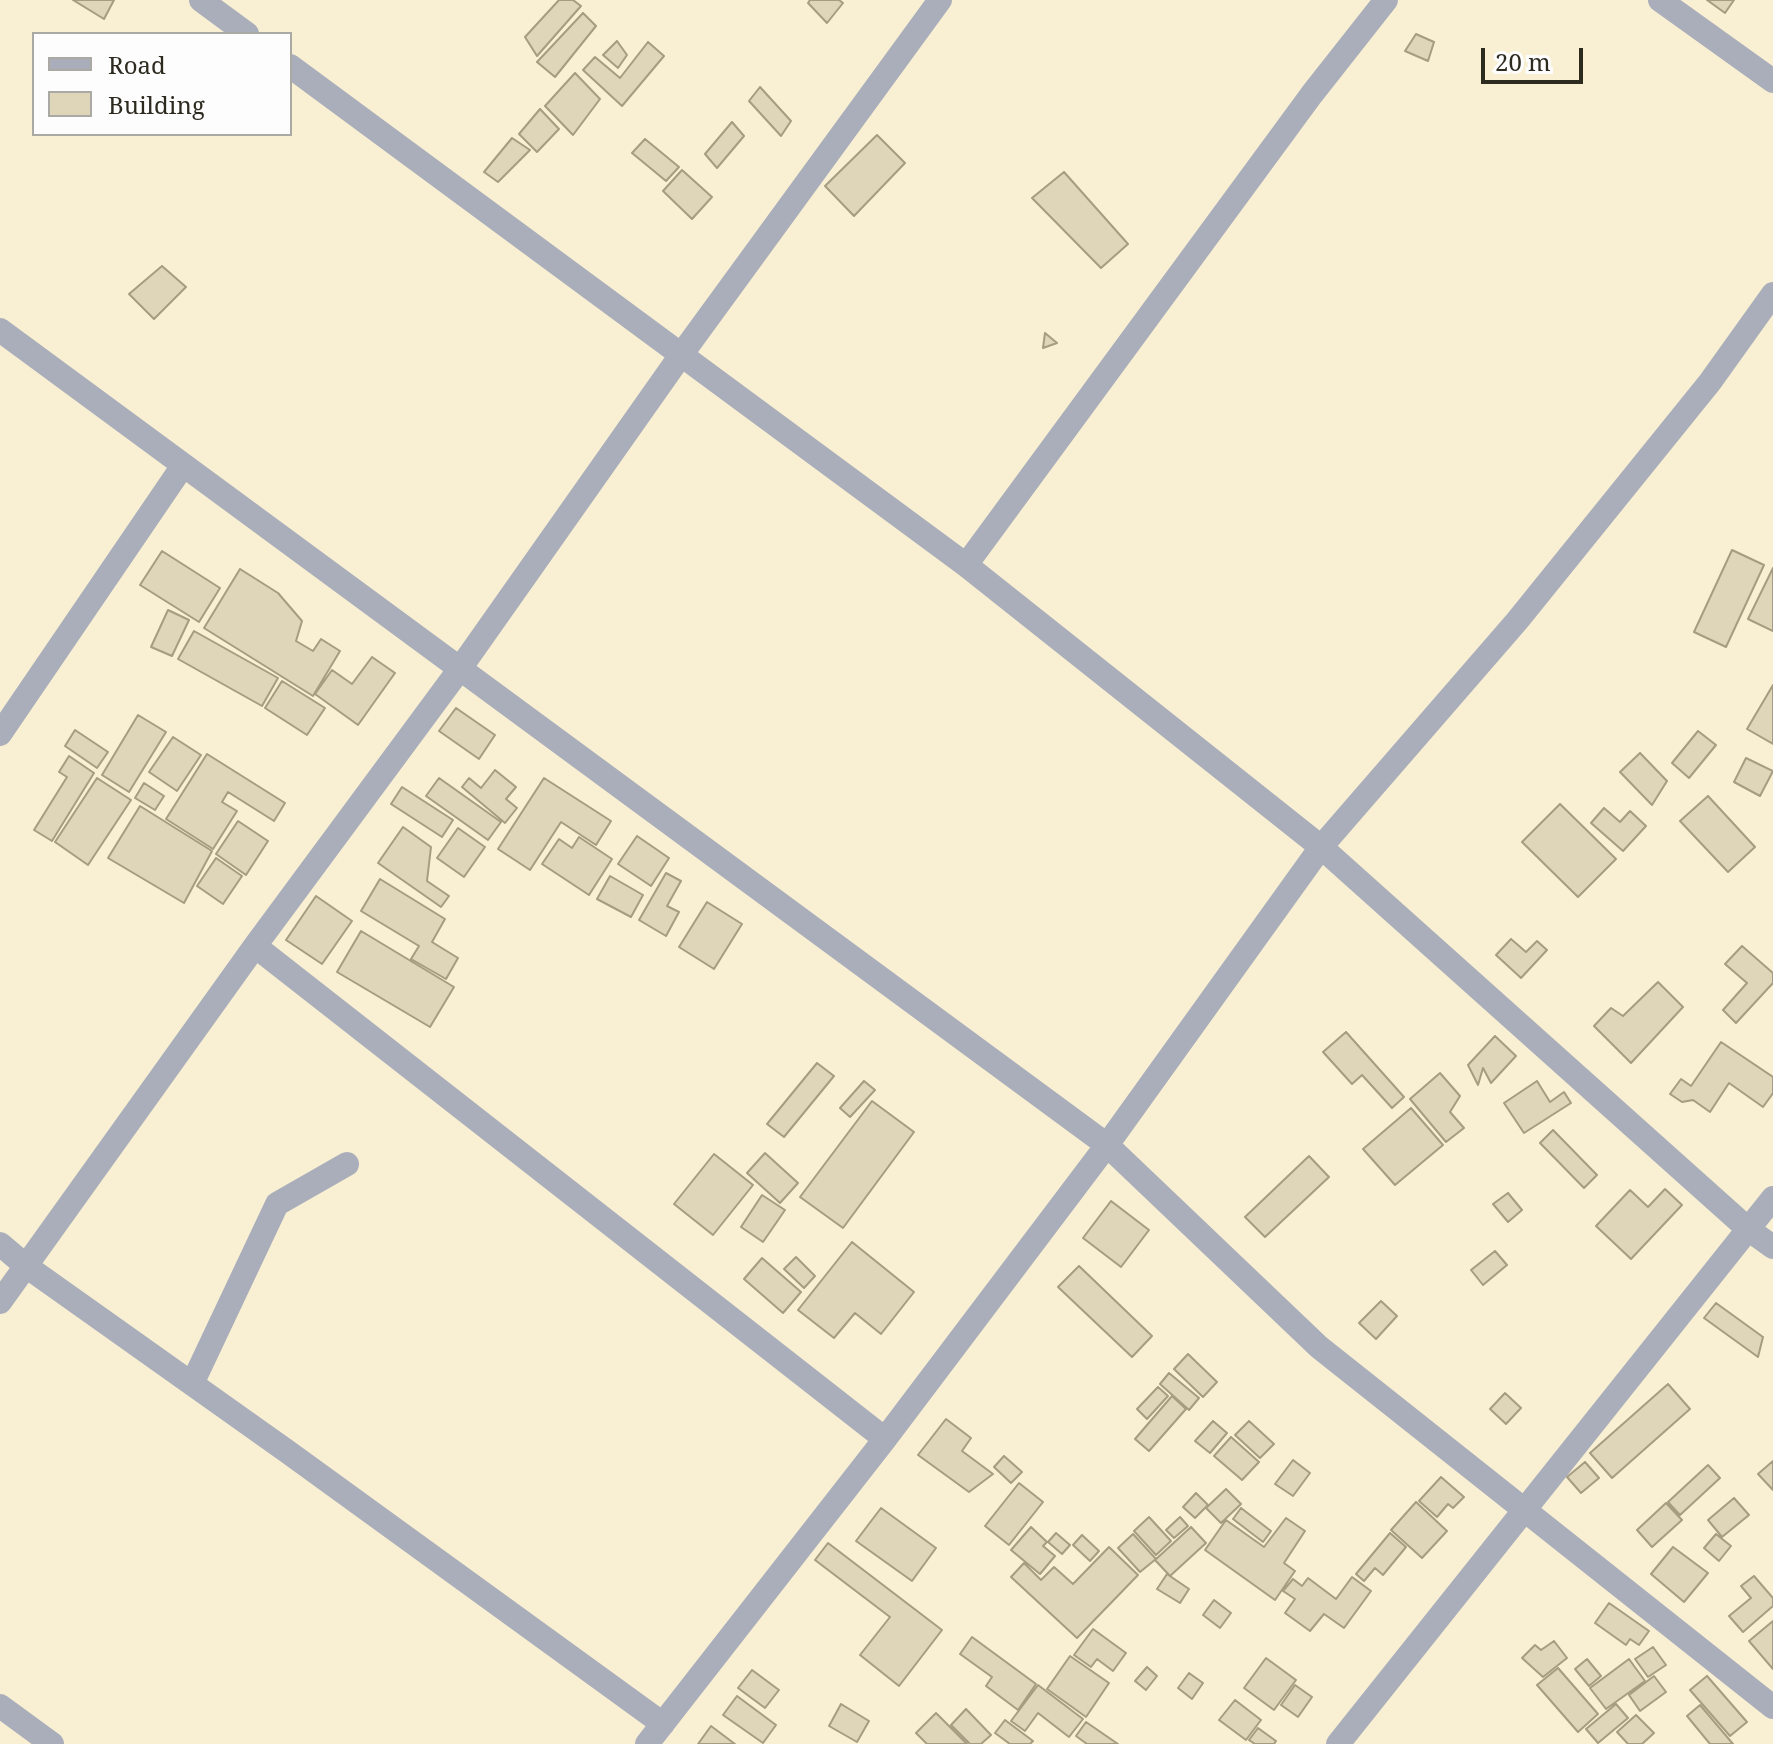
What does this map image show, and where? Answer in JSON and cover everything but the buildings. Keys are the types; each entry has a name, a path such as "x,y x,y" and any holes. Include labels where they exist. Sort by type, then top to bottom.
{"street":[{"path":"201,0 244,32"},
{"path":"0,1302 940,0"},
{"path":"966,565 1312,94 1386,0"},
{"path":"1660,0 1773,81"},
{"path":"292,67 966,565 1321,847 1748,1229 1773,1247"},
{"path":"647,1744 885,1439 1107,1145 1321,847 1517,621 1710,382 1773,294"},
{"path":"0,330 182,467 1107,1145 1319,1347 1773,1707"},
{"path":"0,734 182,467"},
{"path":"255,946 885,1439"},
{"path":"192,1384 277,1204 347,1164"},
{"path":"1338,1744 1773,1198"},
{"path":"0,1244 26,1266 663,1724"},
{"path":"0,1706 52,1744"}]}
